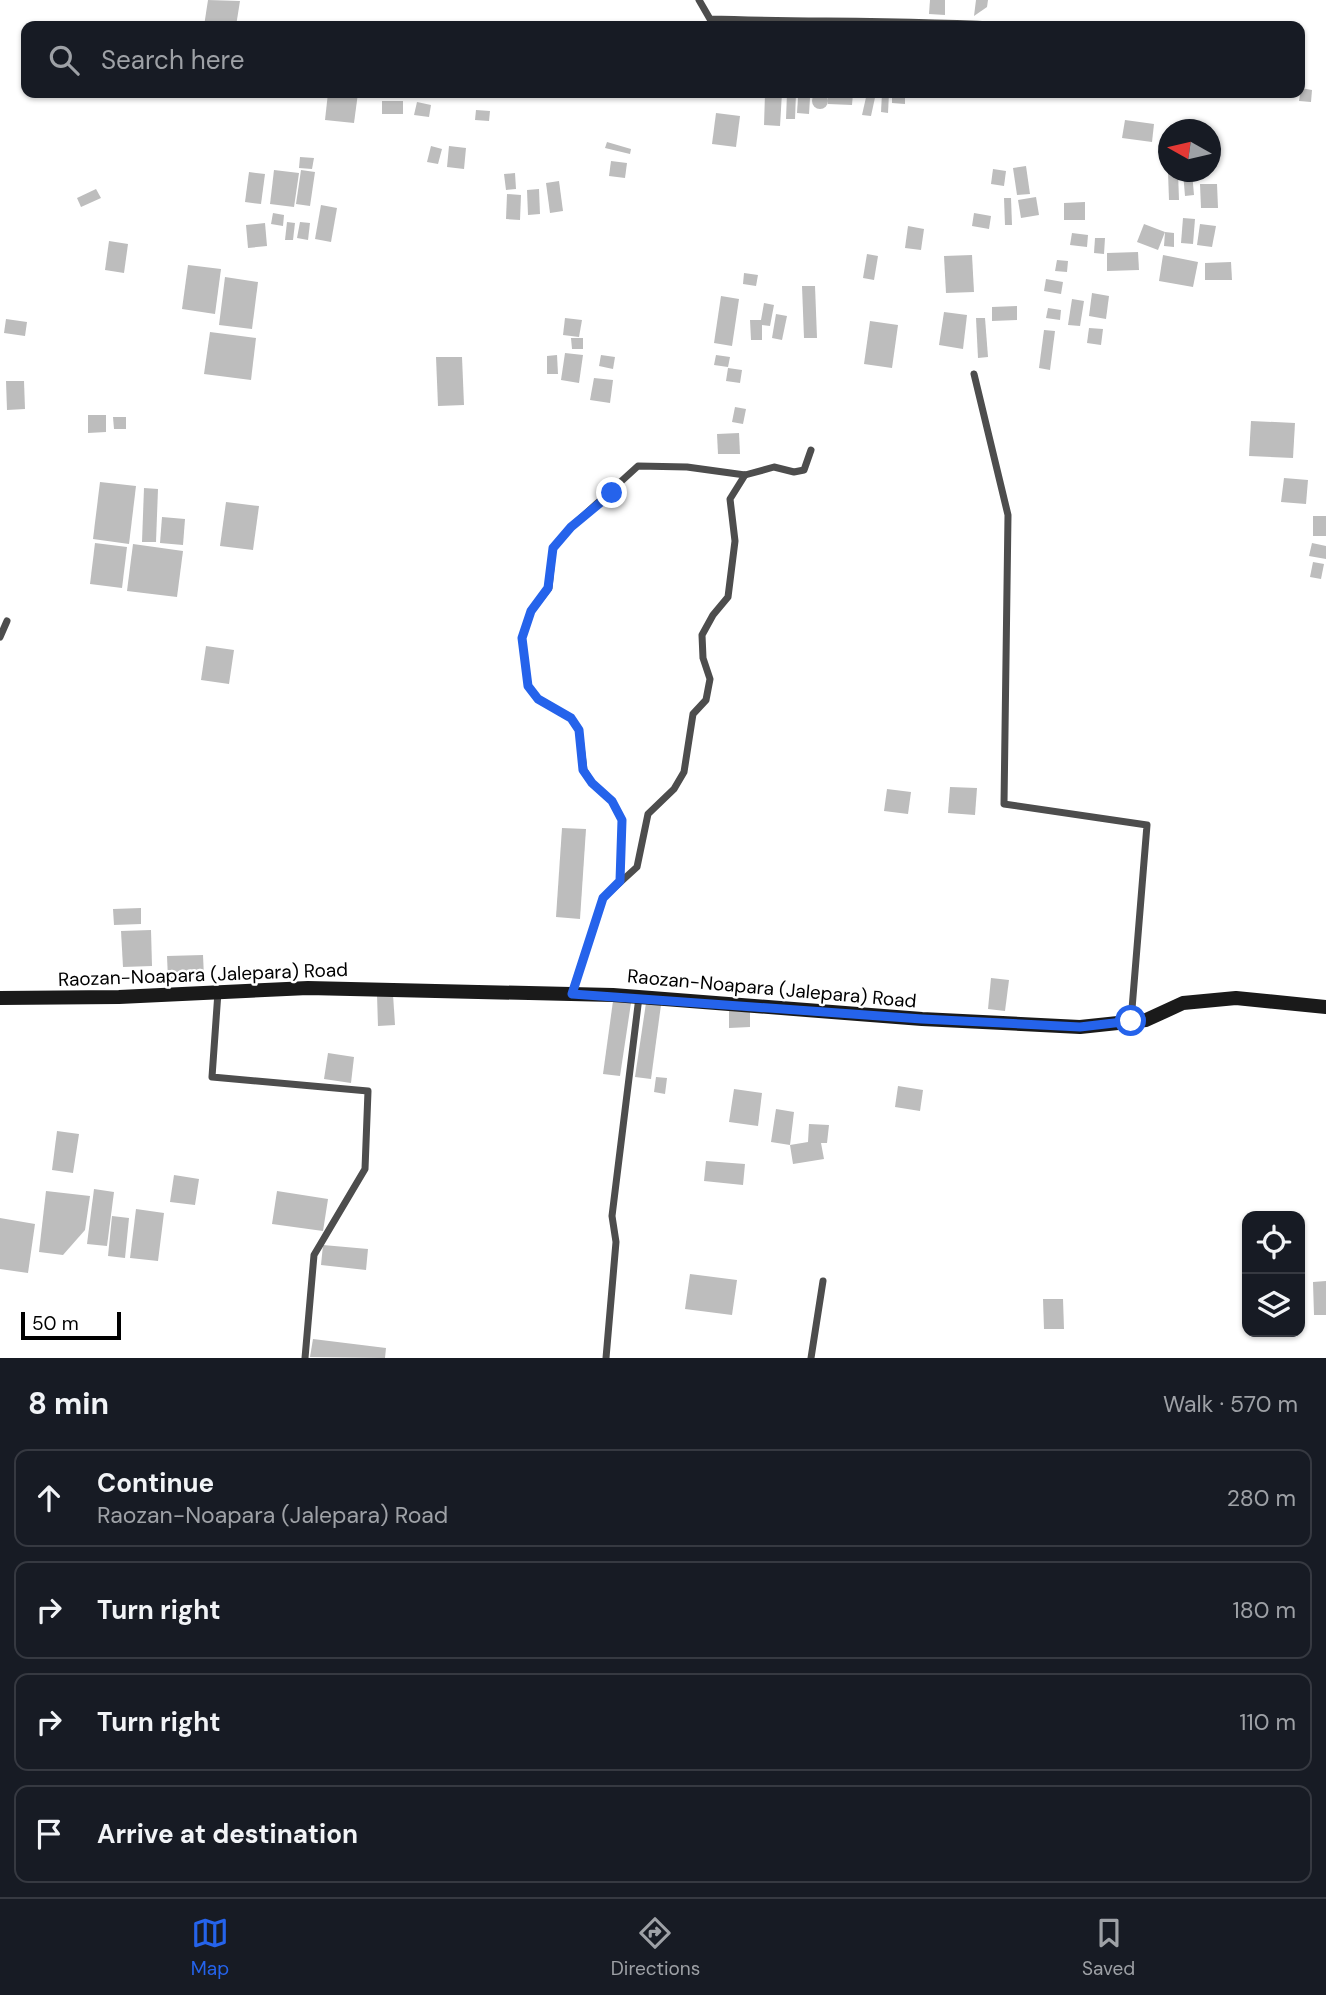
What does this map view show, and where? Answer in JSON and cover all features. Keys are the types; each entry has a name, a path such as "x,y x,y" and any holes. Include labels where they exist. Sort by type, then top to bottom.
{"main road":[{"name":"Raozan-Noapara (Jalepara) Road","path":"0,998 308,988 572,994 948,1021 1080,1027 1146,1020 1182,1003 1236,998 1326,1007"}],"street":[{"path":"699,0 710,19 769,21"},
{"path":"974,374 1008,514 1004,804 1147,825 1131,1021"},
{"path":"620,881 622,820 612,801 592,783 583,770 579,730 571,718 538,699 528,686 522,638 531,611 548,588 553,548 571,527 638,466 687,467 745,475 774,467 794,472 804,470 811,450"},
{"path":"572,994 603,898 637,867 648,814 674,789 684,772 693,714 706,699 710,679 703,659 702,635 713,615 728,597 735,541 730,499 745,475"},
{"path":"0,637 7,621"},
{"path":"218,992 212,1077 368,1091 365,1169 314,1255 306,1358"},
{"path":"606,1358 616,1242 612,1216 639,997"},
{"path":"811,1358 823,1281"}],"building":[{"path":"208,0 240,1 237,21 205,21"},
{"path":"930,0 945,0 945,15 929,14"},
{"path":"976,0 988,0 987,7 974,16"},
{"path":"1305,89 1312,90 1311,102 1299,101 1299,98 1305,98"},
{"path":"327,98 357,98 354,123 325,120"},
{"path":"765,98 782,98 780,126 764,125"},
{"path":"787,98 796,98 795,119 786,119"},
{"path":"798,98 810,98 809,114 797,113"},
{"path":"813,98 827,98 826,107 814,107"},
{"path":"828,98 853,98 852,105 828,104"},
{"path":"866,98 875,98 871,116 862,115"},
{"path":"882,98 889,98 888,113 881,112"},
{"path":"892,98 905,98 905,104 892,103"},
{"path":"382,101 403,101 403,114 382,114"},
{"path":"417,102 431,105 429,117 414,115"},
{"path":"476,110 490,111 489,121 475,120"},
{"path":"716,113 740,116 736,147 712,144"},
{"path":"1125,120 1154,124 1152,142 1122,138"},
{"path":"607,142 631,149 630,154 605,148"},
{"path":"431,146 442,149 438,164 427,162"},
{"path":"449,146 466,148 464,169 447,167"},
{"path":"300,157 314,158 312,169 299,168"},
{"path":"611,161 627,163 625,178 609,176"},
{"path":"1026,166 1030,194 1017,195 1013,168"},
{"path":"993,169 1006,171 1004,186 991,184"},
{"path":"274,170 299,173 294,207 270,204"},
{"path":"301,170 315,172 310,206 296,204"},
{"path":"249,172 265,174 261,204 245,202"},
{"path":"515,173 516,189 506,190 504,174"},
{"path":"559,181 563,211 550,213 546,183"},
{"path":"1168,182 1178,182 1179,200 1169,200"},
{"path":"1184,182 1193,182 1194,195 1185,196"},
{"path":"1200,184 1217,184 1218,208 1201,208"},
{"path":"96,189 101,198 81,207 77,198"},
{"path":"539,189 540,214 528,215 527,190"},
{"path":"507,194 521,195 520,220 506,219"},
{"path":"1036,197 1039,215 1021,218 1018,200"},
{"path":"1004,198 1011,198 1012,225 1005,225"},
{"path":"1085,202 1085,220 1064,220 1064,203"},
{"path":"321,205 337,208 331,242 315,239"},
{"path":"273,213 284,215 283,226 271,224"},
{"path":"974,213 991,216 989,229 972,226"},
{"path":"1183,218 1195,219 1193,244 1181,243"},
{"path":"287,222 295,223 293,240 285,240"},
{"path":"300,222 310,223 308,240 297,238"},
{"path":"265,223 267,246 248,248 246,225"},
{"path":"1144,224 1165,232 1158,250 1137,242"},
{"path":"1200,224 1216,226 1212,247 1197,245"},
{"path":"908,226 924,229 921,250 905,248"},
{"path":"1165,232 1174,233 1174,247 1164,246"},
{"path":"1072,233 1088,235 1087,247 1070,245"},
{"path":"1095,238 1105,238 1104,254 1094,253"},
{"path":"109,241 128,244 124,273 105,270"},
{"path":"1138,252 1139,270 1107,271 1107,253"},
{"path":"867,254 878,256 874,280 863,278"},
{"path":"972,255 974,292 946,293 944,256"},
{"path":"1163,255 1198,262 1193,287 1159,281"},
{"path":"1057,260 1068,261 1067,272 1055,271"},
{"path":"1231,262 1232,280 1205,280 1205,263"},
{"path":"188,265 221,269 215,314 182,309"},
{"path":"744,273 758,275 756,286 743,284"},
{"path":"225,277 258,282 252,329 219,325"},
{"path":"1046,279 1063,282 1061,294 1044,291"},
{"path":"802,286 815,286 817,338 804,338"},
{"path":"1092,293 1109,296 1106,319 1089,316"},
{"path":"721,296 739,299 732,346 714,343"},
{"path":"1072,299 1084,301 1080,326 1068,325"},
{"path":"764,303 774,305 770,326 762,325 762,340 751,340 750,320 761,320"},
{"path":"1017,306 1017,320 992,321 992,307"},
{"path":"1048,308 1061,310 1060,320 1046,318"},
{"path":"944,312 967,315 963,349 939,345"},
{"path":"776,314 787,316 782,340 772,338"},
{"path":"565,318 582,320 579,337 563,335"},
{"path":"976,318 985,318 988,357 978,358"},
{"path":"6,319 27,322 25,336 4,333"},
{"path":"870,321 898,325 892,368 864,364"},
{"path":"1089,328 1103,329 1101,345 1087,343"},
{"path":"1044,330 1055,331 1050,370 1039,368"},
{"path":"210,332 256,338 251,380 204,374"},
{"path":"571,338 583,338 583,349 572,349"},
{"path":"565,353 583,355 579,383 561,380"},
{"path":"557,355 558,374 547,374 547,356"},
{"path":"601,355 615,357 613,369 599,366"},
{"path":"716,355 730,357 728,367 714,365"},
{"path":"436,357 462,357 464,405 438,406"},
{"path":"728,368 742,370 740,383 726,381"},
{"path":"594,378 613,380 610,403 590,400"},
{"path":"6,381 24,381 25,409 7,410"},
{"path":"735,407 746,409 743,424 732,422"},
{"path":"88,415 106,415 106,432 88,433"},
{"path":"113,417 126,417 126,429 114,429"},
{"path":"1251,421 1295,423 1293,458 1249,456"},
{"path":"739,433 740,454 718,454 717,434"},
{"path":"1284,478 1308,480 1306,504 1281,502"},
{"path":"100,482 136,486 129,544 93,539"},
{"path":"144,488 158,489 156,542 142,542"},
{"path":"226,502 259,506 253,550 220,546"},
{"path":"1313,516 1326,516 1326,536 1313,536"},
{"path":"162,517 185,519 183,545 160,543"},
{"path":"95,543 127,547 122,588 90,584"},
{"path":"1312,543 1326,546 1326,559 1309,556"},
{"path":"133,544 183,551 177,597 127,591"},
{"path":"1313,562 1324,564 1321,579 1310,577"},
{"path":"206,646 234,650 229,684 201,680"},
{"path":"950,787 977,788 975,815 948,813"},
{"path":"887,789 911,792 908,814 884,811"},
{"path":"562,828 586,829 580,919 556,917"},
{"path":"141,908 141,924 114,925 113,909"},
{"path":"151,930 152,966 123,967 121,931"},
{"path":"203,955 204,977 168,979 167,956"},
{"path":"991,978 1009,980 1005,1011 988,1009"},
{"path":"393,994 395,1025 378,1026 377,995"},
{"path":"613,1001 631,1003 620,1076 603,1074"},
{"path":"646,1003 661,1005 651,1079 635,1077"},
{"path":"750,1005 750,1027 729,1028 729,1006"},
{"path":"328,1053 354,1057 351,1083 324,1079"},
{"path":"656,1077 667,1078 665,1094 654,1092"},
{"path":"898,1086 923,1090 920,1111 895,1107"},
{"path":"734,1089 762,1093 758,1126 729,1122"},
{"path":"776,1109 794,1112 790,1145 771,1142"},
{"path":"809,1124 829,1125 827,1143 821,1143 824,1159 793,1164 790,1145 808,1142"},
{"path":"57,1131 79,1134 73,1173 52,1170"},
{"path":"706,1161 745,1164 743,1185 704,1181"},
{"path":"174,1175 199,1179 195,1205 170,1202"},
{"path":"94,1189 114,1192 107,1246 87,1244"},
{"path":"46,1191 90,1196 85,1230 63,1255 39,1252"},
{"path":"277,1191 328,1199 323,1231 272,1224"},
{"path":"136,1209 164,1213 158,1261 130,1258"},
{"path":"112,1216 129,1218 125,1258 108,1256"},
{"path":"0,1218 35,1224 28,1273 0,1269"},
{"path":"323,1245 368,1249 366,1270 321,1265"},
{"path":"690,1274 737,1280 732,1315 685,1309"},
{"path":"1326,1281 1326,1315 1314,1315 1313,1282"},
{"path":"1043,1299 1063,1299 1064,1329 1044,1329"},
{"path":"313,1339 386,1348 385,1358 310,1357"}],"route":[{"path":"612,493 571,527 553,548 548,588 531,611 522,638 528,686 538,699 571,718 579,730 583,770 592,783 612,801 622,820 618,864 620,881 603,898 572,994 922,1019 1080,1027 1131,1021"}]}
